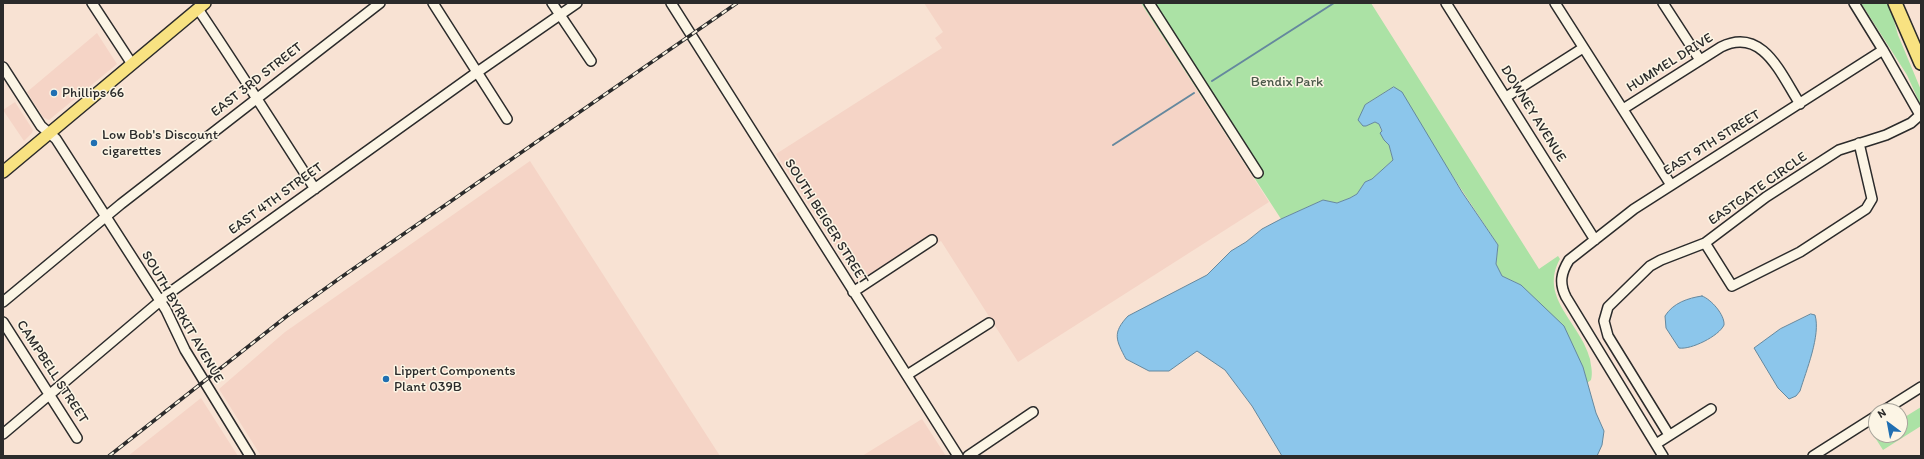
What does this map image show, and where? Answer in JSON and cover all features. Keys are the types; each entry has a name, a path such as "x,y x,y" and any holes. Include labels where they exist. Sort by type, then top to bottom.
{"highway":[{"path":"1895,3 1921,63"}],"main road":[{"path":"3,172 202,6"}],"street":[{"path":"92,3 132,64"},
{"name":"EAST 3RD STREET","path":"3,302 105,216 380,3"},
{"path":"433,3 476,73 507,119"},
{"path":"552,3 591,60"},
{"name":"EAST 4TH STREET","path":"3,434 160,302 204,268 476,73 577,3"},
{"name":"SOUTH BEIGER STREET","path":"671,3 958,456"},
{"path":"1149,3 1258,173"},
{"name":"DOWNEY AVENUE","path":"1446,3 1595,240"},
{"path":"1555,3 1671,185"},
{"path":"1663,3 1700,60"},
{"path":"1854,3 1883,50"},
{"path":"202,6 256,98 314,189"},
{"name":"HUMMEL DRIVE","path":"1623,109 1700,60 1729,43 1737,42 1756,46 1770,57 1800,104"},
{"path":"1506,97 1584,48"},
{"name":"EAST 9TH STREET","path":"1656,444 1566,297 1562,289 1563,270 1569,260 1634,209 1883,50"},
{"name":"EASTGATE CIRCLE","path":"1860,143 1872,199 1870,206 1859,215 1800,252 1732,286 1705,243 1776,191 1839,150 1860,143 1886,135 1911,123 1920,114 1883,50"},
{"name":"SOUTH BYRKIT AVENUE","path":"3,67 41,126 56,139 160,302 202,378 250,456"},
{"path":"853,292 932,240"},
{"path":"1669,435 1608,336 1605,329 1605,314 1613,300 1650,266 1661,260 1705,243"},
{"name":"CAMPBELL STREET","path":"3,322 77,438"},
{"path":"907,375 989,322"},
{"path":"1896,403 1921,387"},
{"path":"1663,456 1656,444 1710,409"},
{"path":"968,456 1033,412"},
{"path":"1813,456 1868,421"}],"shaded area":[{"path":"924,3 1141,3 1269,202 1018,362 941,241 863,290 776,154 942,48 935,38 943,32"},
{"path":"97,33 117,64 49,120 43,117 27,92"},
{"path":"15,102 33,130 24,141 3,110"},
{"path":"530,161 720,456 261,456 219,389 285,332"},
{"path":"201,398 238,456 128,456"},
{"path":"922,419 946,456 862,456"}],"green space":[{"name":"Bendix Park","path":"1141,3 1371,3 1539,269 1558,256 1560,259 1555,273 1554,286 1557,298 1585,346 1590,359 1592,372 1591,380 1587,383 1583,367 1521,285 1502,276 1496,264 1498,245 1394,87 1365,105 1366,126 1375,122 1379,124 1384,140 1389,145 1393,160 1372,179 1365,182 1357,194 1350,198 1337,203 1323,200 1281,219"},
{"path":"1861,3 1889,3 1898,35 1921,90 1921,106 1907,75"},
{"path":"1921,407 1921,426 1908,434 1908,415"},
{"path":"1878,443 1894,443 1883,450"}],"water":[{"path":"1394,87 1402,92 1462,192 1498,245 1496,264 1502,276 1521,285 1564,326 1583,367 1596,413 1604,431 1602,445 1597,456 1282,456 1252,406 1225,370 1197,351 1169,371 1149,371 1126,359 1117,337 1120,327 1128,316 1207,275 1231,251 1246,242 1262,229 1323,200 1337,203 1357,194 1365,182 1372,179 1393,160 1389,145 1380,133 1382,131 1379,124 1375,122 1363,126 1358,120 1365,105"},
{"path":"1702,296 1709,300 1717,308 1724,321 1724,325 1717,334 1711,338 1697,345 1679,348 1666,328 1665,316 1668,311 1677,304 1691,298"},
{"path":"1811,314 1815,315 1816,323 1812,353 1800,391 1796,396 1789,399 1778,388 1754,348 1780,329"}],"waterway":[{"path":"1212,81 1334,3"},
{"path":"1113,145 1194,93"}],"railway":[{"path":"109,456 287,316 737,3"}],"place":[{"name":"Phillips 66","path":"54,93"},
{"name":"Low Bob's Discount cigarettes","path":"94,143"},
{"name":"Lippert Components Plant 039B","path":"386,379"}]}
